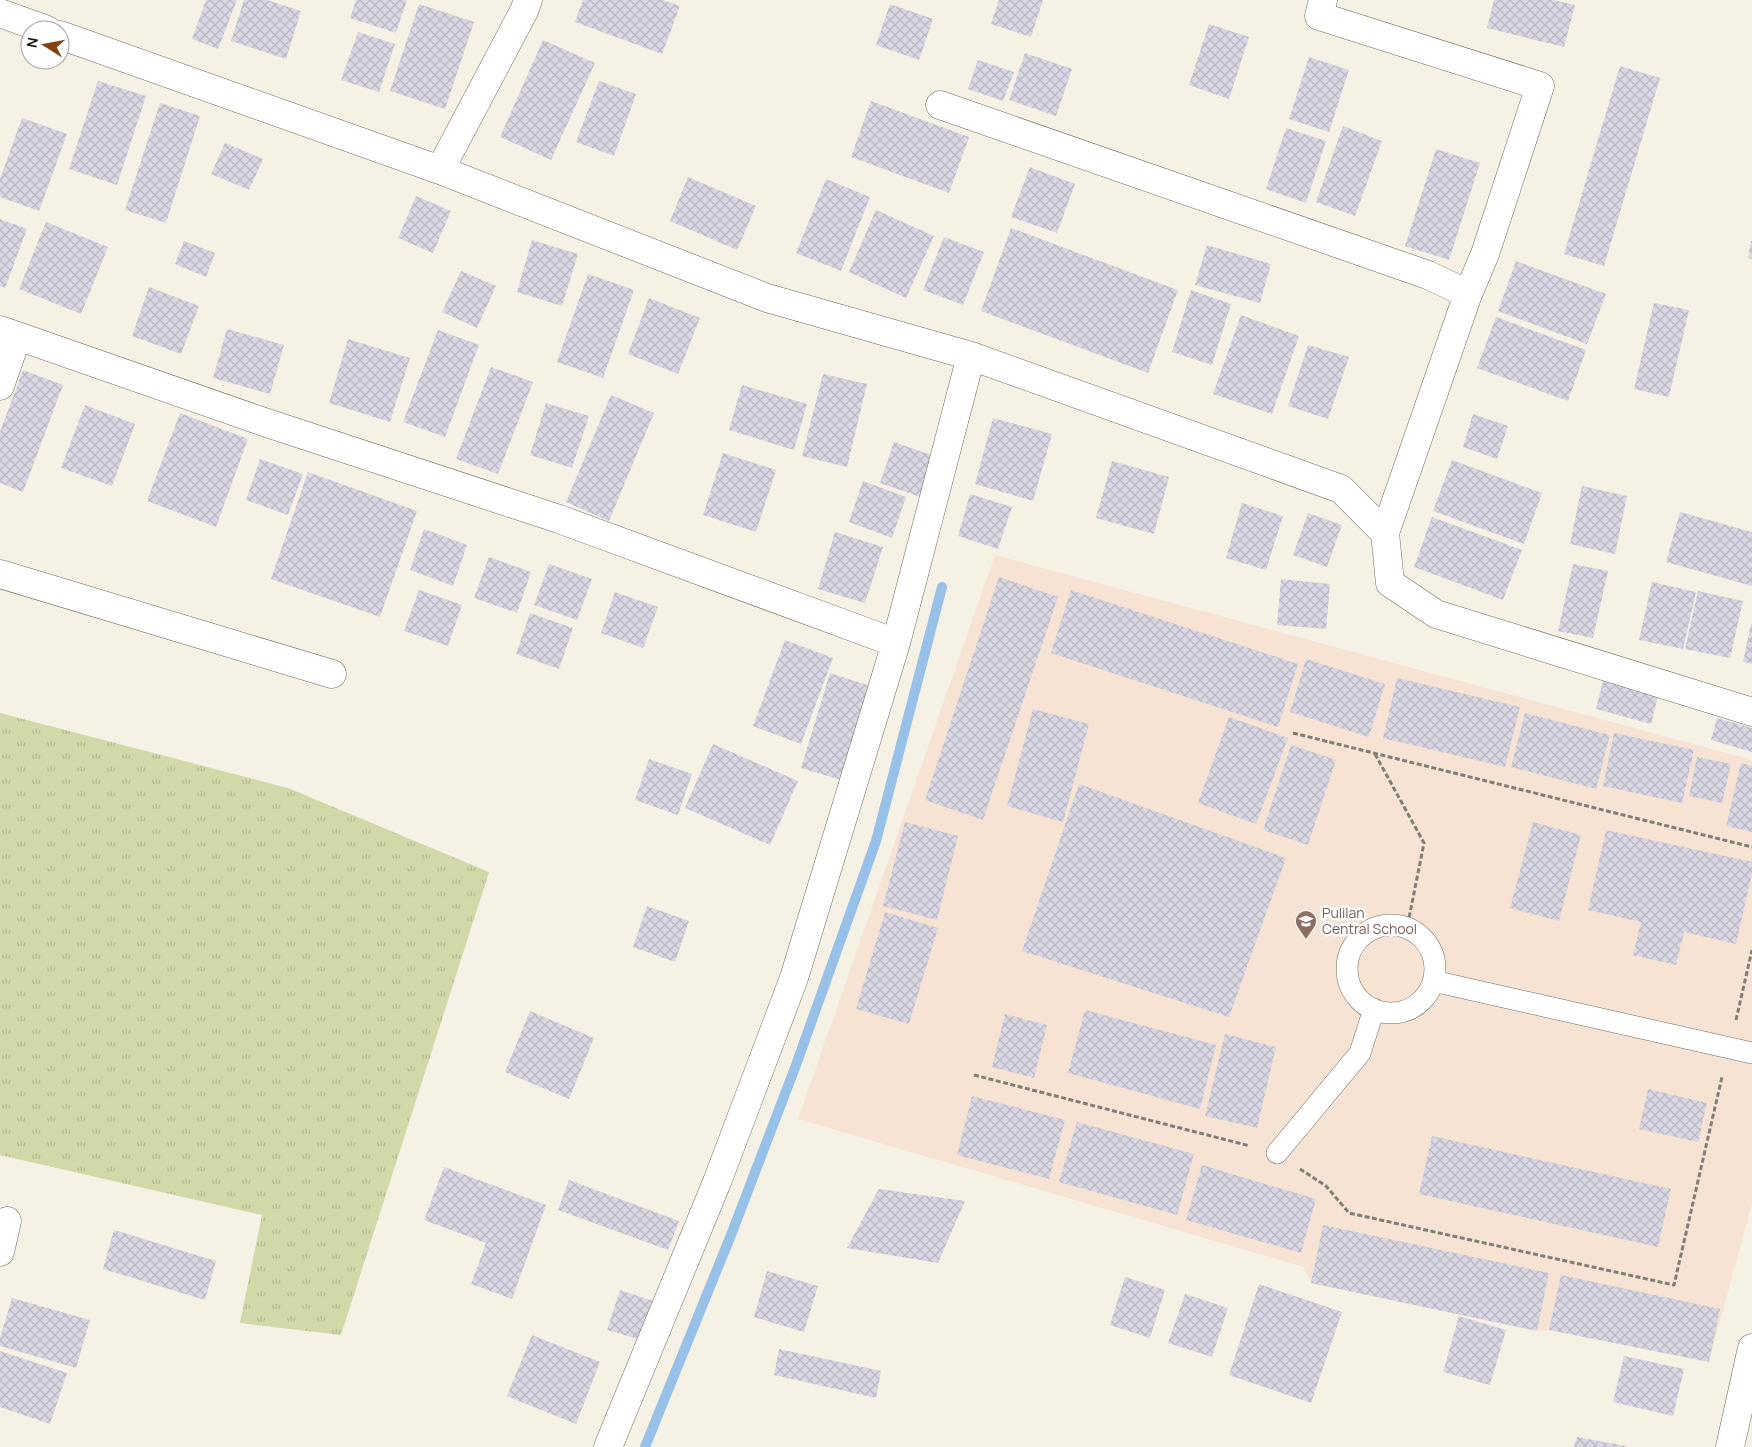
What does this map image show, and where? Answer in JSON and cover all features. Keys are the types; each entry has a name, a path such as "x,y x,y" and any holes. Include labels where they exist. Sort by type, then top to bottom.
{"street":[{"path":"440,170 528,0"},
{"path":"1323,0 1319,16 1540,86 1485,254 1468,294 1385,533 1390,583 1436,614 1752,712"},
{"path":"0,13 20,20"},
{"path":"70,38 440,170 767,298 971,356 1341,489 1385,533"},
{"path":"940,105 1428,275 1468,294"},
{"path":"0,386 9,333 264,422 559,519 896,644"},
{"path":"608,1447 718,1182 794,978 896,644 971,356"},
{"path":"0,574 332,674"},
{"path":"0,1252 7,1221"},
{"path":"1730,1447 1748,1380 1752,1348"}],"lane":[{"path":"1391,925 1407,928 1421,937 1431,951 1435,965 1433,981 1426,995 1415,1005 1402,1012 1386,1013 1374,1009 1362,1002 1354,992 1349,980 1347,967 1351,951 1360,937 1375,928 1391,925"},
{"path":"1433,981 1752,1053"},
{"path":"1277,1153 1360,1053 1374,1009"}],"path":[{"path":"1293,733 1752,847"},
{"path":"1375,754 1424,843 1407,928"},
{"path":"974,1075 1277,1153 1326,1186 1349,1213 1674,1286 1752,950"}],"shaded area":[{"name":"Pulilan Central School","path":"995,555 1752,760 1752,1203 1709,1362 1550,1330 1537,1331 1311,1283 1304,1267 798,1119"}],"green space":[{"path":"0,713 288,788 489,872 341,1335 240,1323 262,1215 0,1155"}],"building":[{"path":"206,0 237,0 218,49 192,39"},
{"path":"244,0 267,0 301,11 286,59 231,41"},
{"path":"356,0 407,0 396,33 350,18"},
{"path":"583,0 663,0 680,6 662,54 575,22"},
{"path":"999,0 1043,0 1031,37 991,24"},
{"path":"1494,0 1554,0 1575,5 1564,47 1487,28"},
{"path":"419,4 474,22 445,109 390,91"},
{"path":"890,4 933,19 919,60 876,45"},
{"path":"1209,24 1249,37 1229,99 1189,85"},
{"path":"358,32 395,44 379,92 341,80"},
{"path":"543,40 595,63 551,160 500,137"},
{"path":"1025,53 1072,69 1056,116 1009,100"},
{"path":"1309,57 1349,70 1329,132 1289,119"},
{"path":"978,60 1014,72 1003,101 968,89"},
{"path":"1620,66 1660,78 1604,266 1564,254"},
{"path":"98,81 146,96 117,185 69,169"},
{"path":"599,81 636,94 614,156 576,142"},
{"path":"871,101 969,137 949,193 851,157"},
{"path":"160,103 200,116 166,223 125,210"},
{"path":"22,118 67,134 39,211 0,197 0,179"},
{"path":"1343,126 1382,141 1355,216 1316,202"},
{"path":"1286,128 1326,141 1306,203 1266,189"},
{"path":"225,143 263,159 249,190 211,174"},
{"path":"1436,149 1480,163 1449,260 1405,246"},
{"path":"1030,167 1075,184 1057,233 1011,217"},
{"path":"688,177 756,206 737,250 670,221"},
{"path":"826,179 870,197 841,271 796,253"},
{"path":"416,196 451,211 433,253 398,238"},
{"path":"876,210 934,236 906,298 849,272"},
{"path":"0,219 27,229 5,288 0,286"},
{"path":"46,222 108,247 81,314 19,289"},
{"path":"1011,228 1178,290 1148,373 981,311"},
{"path":"944,237 984,252 963,305 923,290"},
{"path":"532,240 578,254 562,306 517,292"},
{"path":"184,241 215,253 206,277 175,264"},
{"path":"1752,241 1752,259 1748,258"},
{"path":"1207,245 1271,264 1260,303 1195,285"},
{"path":"1516,261 1606,294 1587,344 1498,311"},
{"path":"461,271 496,286 477,328 442,312"},
{"path":"588,274 634,290 603,378 557,362"},
{"path":"149,287 199,306 181,354 132,336"},
{"path":"1191,290 1231,304 1212,365 1172,352"},
{"path":"649,298 700,318 678,374 628,354"},
{"path":"1654,303 1689,310 1669,397 1634,389"},
{"path":"1241,315 1299,336 1272,414 1213,394"},
{"path":"1496,317 1586,350 1568,401 1477,368"},
{"path":"227,329 284,345 270,394 213,378"},
{"path":"438,330 479,345 445,437 403,422"},
{"path":"348,339 410,358 390,422 329,403"},
{"path":"1308,345 1349,357 1328,419 1288,406"},
{"path":"491,367 533,382 498,474 456,459"},
{"path":"23,370 63,385 23,492 0,483 0,432"},
{"path":"823,374 867,384 847,467 802,456"},
{"path":"742,385 807,404 794,450 729,430"},
{"path":"611,395 654,413 609,521 566,502"},
{"path":"546,403 589,416 572,468 530,455"},
{"path":"85,405 135,424 112,486 61,468"},
{"path":"180,413 248,439 216,527 147,501"},
{"path":"1473,414 1508,426 1497,459 1463,447"},
{"path":"993,418 1052,434 1033,501 975,484"},
{"path":"894,442 937,457 923,498 880,483"},
{"path":"723,453 776,470 756,532 703,515"},
{"path":"260,459 303,474 288,515 246,500"},
{"path":"1452,460 1542,493 1524,544 1433,511"},
{"path":"1112,461 1169,477 1154,534 1096,518"},
{"path":"308,472 417,511 380,617 271,579"},
{"path":"863,481 906,497 892,538 849,522"},
{"path":"1582,486 1627,496 1615,554 1570,544"},
{"path":"970,494 1012,507 998,549 958,536"},
{"path":"1242,503 1283,516 1266,570 1226,558"},
{"path":"1680,512 1752,532 1752,586 1666,562"},
{"path":"1308,513 1342,525 1327,567 1293,555"},
{"path":"1432,517 1522,550 1503,600 1414,567"},
{"path":"424,529 467,545 453,586 410,570"},
{"path":"835,532 883,547 865,603 818,589"},
{"path":"489,557 531,572 517,613 474,598"},
{"path":"549,564 592,579 577,620 534,605"},
{"path":"1573,564 1608,571 1593,638 1558,631"},
{"path":"999,577 1058,597 983,820 925,800"},
{"path":"1281,579 1330,584 1326,629 1277,625"},
{"path":"1652,582 1696,592 1683,649 1639,640"},
{"path":"419,590 462,605 448,646 404,631"},
{"path":"1071,590 1298,664 1278,727 1051,653"},
{"path":"1698,591 1743,601 1730,658 1685,649"},
{"path":"615,592 658,607 643,648 601,633"},
{"path":"530,613 573,628 559,669 516,654"},
{"path":"1752,624 1752,664 1743,662"},
{"path":"785,640 833,658 801,744 753,726"},
{"path":"1306,659 1385,684 1369,737 1290,712"},
{"path":"830,673 870,686 841,780 801,768"},
{"path":"1397,678 1520,707 1505,767 1383,738"},
{"path":"1603,681 1658,696 1651,724 1596,709"},
{"path":"1033,709 1089,724 1063,822 1007,806"},
{"path":"1525,713 1610,735 1596,789 1511,767"},
{"path":"1229,717 1288,738 1256,824 1198,803"},
{"path":"1717,718 1752,728 1752,752 1711,740"},
{"path":"1614,733 1694,750 1682,803 1603,786"},
{"path":"713,744 798,781 770,845 685,808"},
{"path":"1291,745 1336,760 1308,845 1263,830"},
{"path":"1697,757 1731,764 1722,803 1689,796"},
{"path":"649,759 692,774 678,815 635,800"},
{"path":"1741,763 1752,766 1752,832 1726,826"},
{"path":"1079,784 1286,858 1229,1017 1022,951"},
{"path":"905,822 958,836 937,920 883,906"},
{"path":"1533,822 1581,835 1559,921 1510,908"},
{"path":"1606,830 1752,862 1752,873 1736,944 1684,932 1676,965 1633,955 1641,922 1588,910"},
{"path":"647,906 689,921 675,962 633,947"},
{"path":"885,912 938,928 909,1024 856,1009"},
{"path":"1085,1010 1216,1045 1200,1109 1068,1073"},
{"path":"530,1011 594,1038 569,1099 505,1072"},
{"path":"1005,1014 1047,1025 1034,1078 992,1067"},
{"path":"1225,1034 1276,1047 1257,1128 1205,1116"},
{"path":"1648,1089 1707,1103 1698,1142 1639,1129"},
{"path":"972,1096 1065,1120 1049,1179 957,1155"},
{"path":"1077,1122 1194,1154 1177,1215 1059,1182"},
{"path":"1432,1136 1671,1189 1658,1247 1419,1194"},
{"path":"1202,1165 1316,1199 1301,1253 1186,1220"},
{"path":"444,1167 546,1205 512,1299 471,1284 486,1243 424,1220"},
{"path":"569,1180 679,1221 668,1250 558,1210"},
{"path":"879,1189 965,1201 938,1263 847,1248"},
{"path":"1323,1225 1549,1273 1537,1331 1311,1283"},
{"path":"114,1230 216,1261 205,1300 103,1269"},
{"path":"767,1271 818,1286 804,1332 754,1317"},
{"path":"1561,1275 1720,1309 1709,1362 1549,1330"},
{"path":"1125,1277 1165,1290 1150,1338 1110,1325"},
{"path":"1259,1284 1342,1312 1311,1403 1229,1375"},
{"path":"620,1290 656,1302 645,1341 607,1330"},
{"path":"1185,1294 1228,1308 1212,1357 1168,1343"},
{"path":"12,1298 90,1320 76,1368 0,1346 0,1338"},
{"path":"1459,1316 1506,1330 1490,1385 1443,1372"},
{"path":"532,1335 600,1362 576,1424 507,1396"},
{"path":"779,1349 881,1371 876,1398 774,1375"},
{"path":"0,1351 67,1373 50,1424 0,1407"},
{"path":"1624,1356 1684,1369 1673,1416 1613,1402"},
{"path":"1577,1437 1626,1446 1626,1447 1574,1447"}],"waterway":[{"path":"645,1447 731,1235 796,1065 876,841 942,587"}],"place":[{"name":"Pulilan Central School","path":"1306,940"}]}
